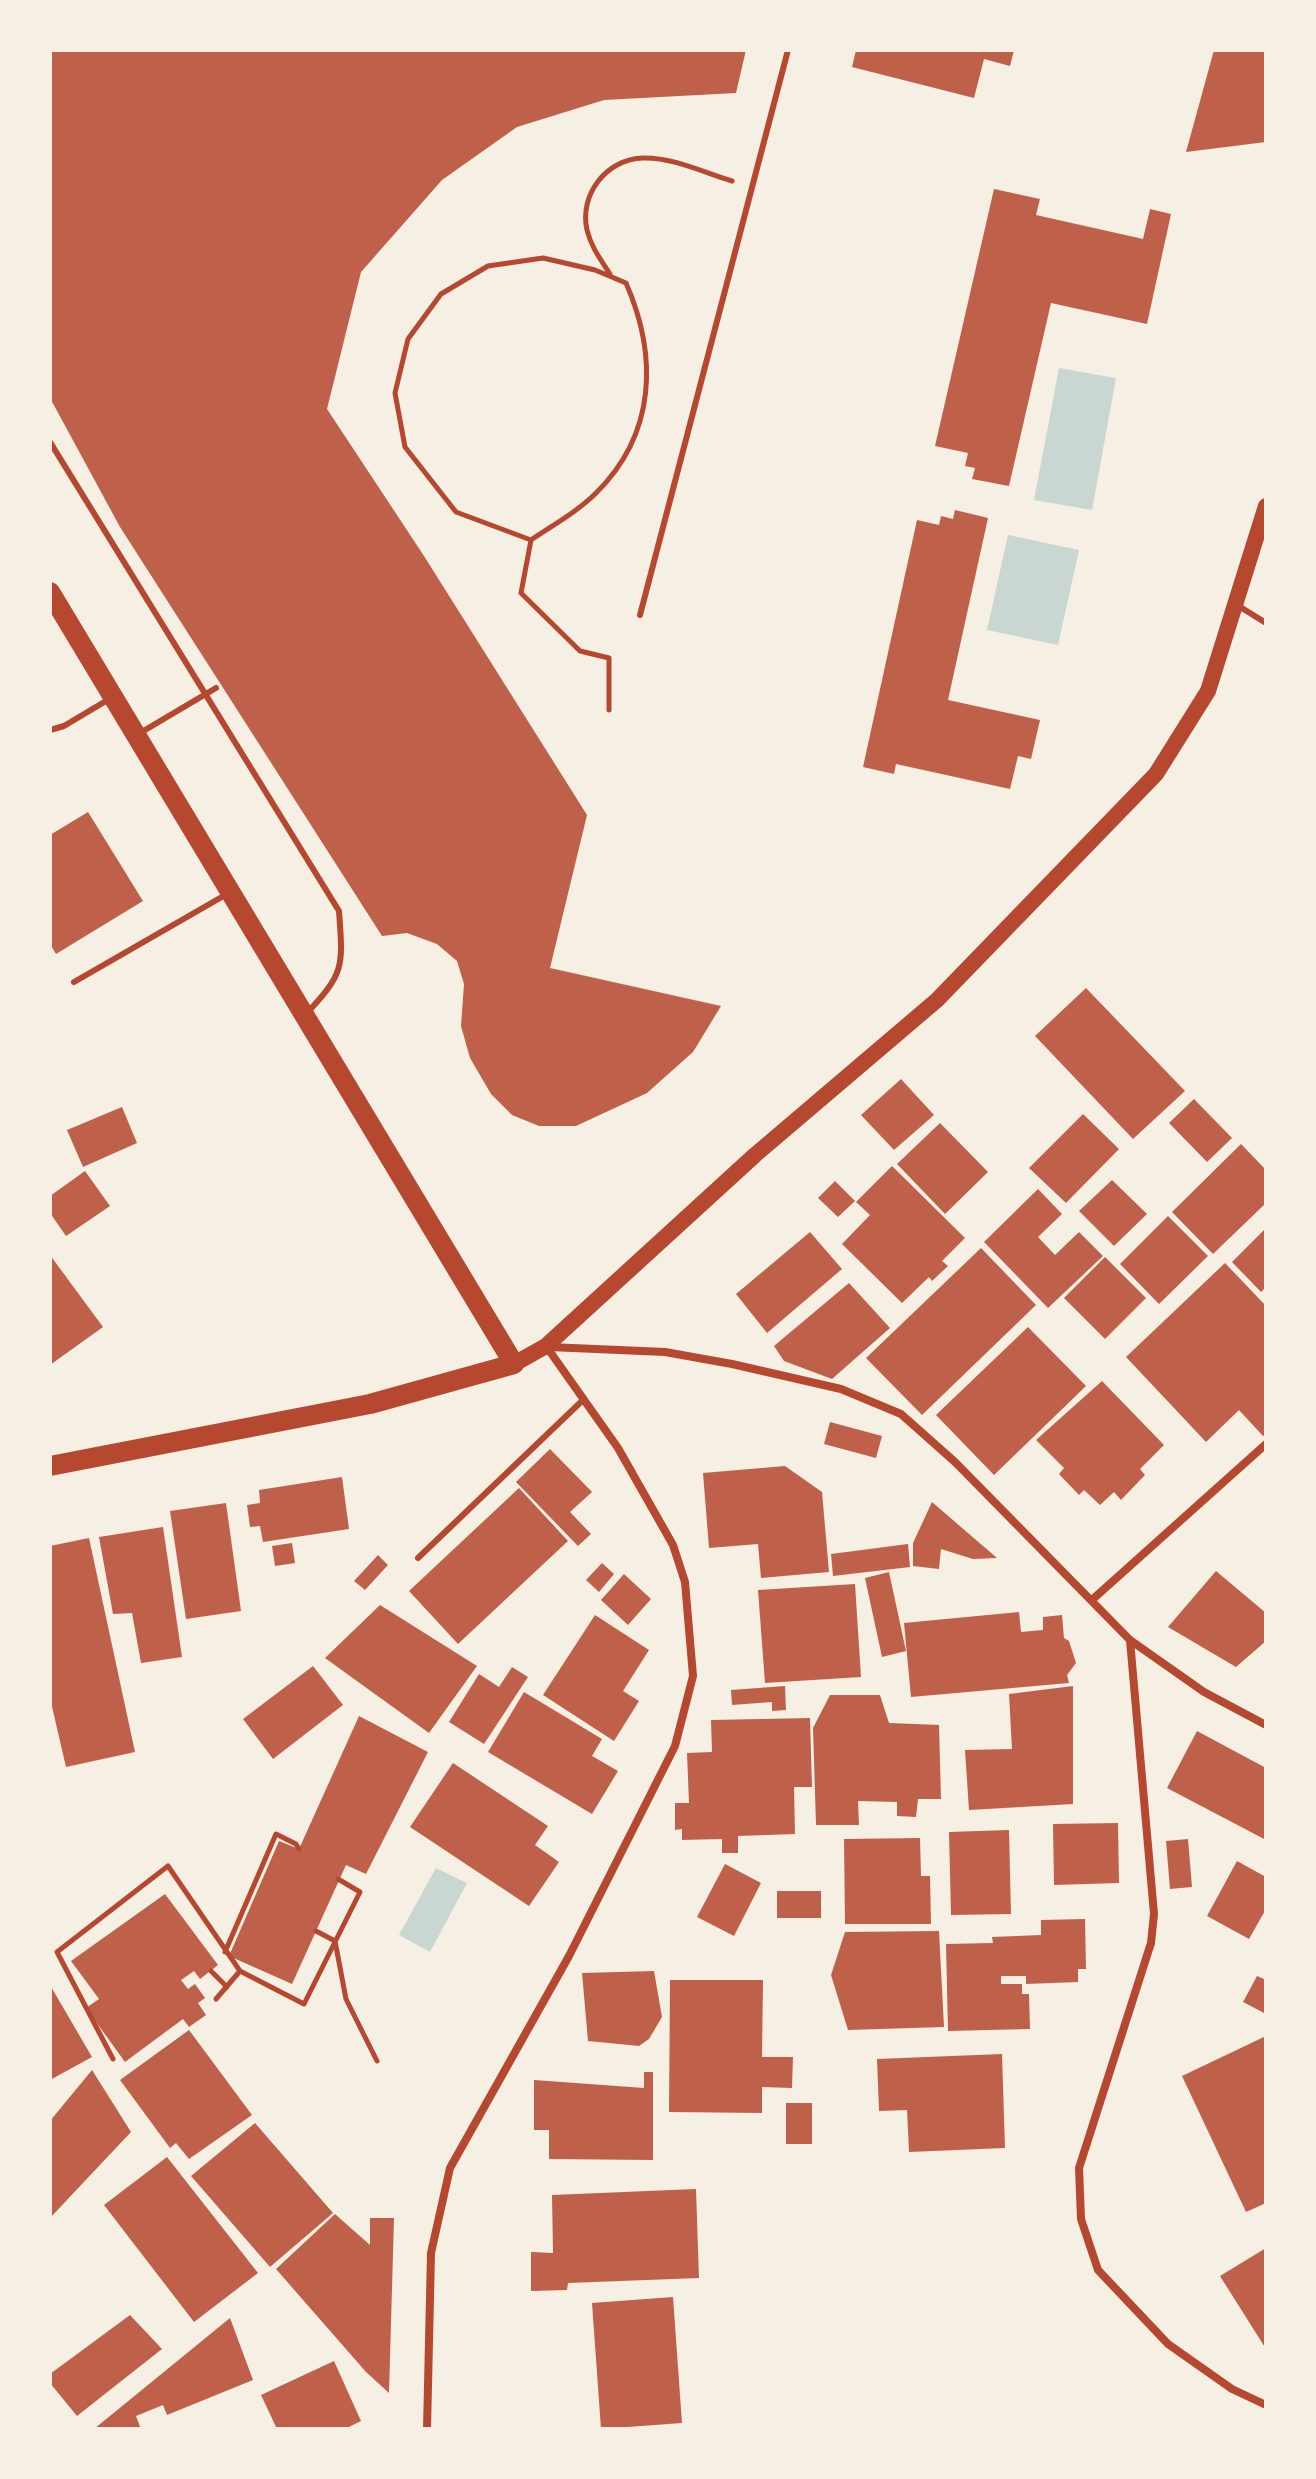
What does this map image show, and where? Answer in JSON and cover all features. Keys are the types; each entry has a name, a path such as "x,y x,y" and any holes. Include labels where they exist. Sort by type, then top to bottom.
{"main road":[{"path":"50,1466 370,1404 514,1364 546,1346 755,1155 937,1000 1156,774 1208,691 1266,506"},
{"path":"50,592 514,1364"}],"street":[{"path":"427,2429 431,2253 450,2168 569,1956 675,1746 693,1676 685,1582 673,1545 618,1448 546,1346"},
{"path":"546,1346 665,1352 732,1364 841,1389 901,1414 1093,1599 1130,1640 1204,1692 1266,1725"},
{"path":"1093,1599 1266,1444"},
{"path":"1130,1640 1154,1914 1151,1943 1079,2168 1081,2219 1098,2270 1168,2344 1232,2389 1266,2405"}],"lane":[{"path":"640,615 788,50"},
{"path":"50,442 339,911 340,972 331,988 304,1016"},
{"path":"1234,603 1266,623"},
{"path":"138,734 216,688"},
{"path":"50,730 64,726 114,696"},
{"path":"74,982 231,892"},
{"path":"418,1558 584,1399"}],"path":[{"path":"611,276 592,244 586,211 590,194 611,169 627,161 660,160 752,187"},
{"path":"531,540 456,512 405,447 395,393 408,339 441,294 488,266 543,258 626,283 644,333 648,360 642,414 632,442 596,493 531,540 521,593 580,651 609,658 609,710"},
{"path":"224,1953 276,1834 296,1847"},
{"path":"113,2059 57,1952 168,1866 224,1953 240,1971 304,2004 360,1892 338,1879"},
{"path":"316,1931 335,1941"},
{"path":"335,1941 346,1999 377,2061"},
{"path":"211,1971 227,1987"},
{"path":"216,1999 240,1971"},
{"path":"259,1981 264,1971"}],"shaded area":[{"path":"1059,368 1116,378 1092,510 1034,500"},
{"path":"1008,535 1079,550 1058,645 987,630"},
{"path":"436,1868 467,1883 430,1952 399,1935"}],"building":[{"path":"50,50 746,50 736,93 604,100 517,127 442,180 361,272 327,409 424,556 587,815 550,968 721,1006 693,1052 647,1093 576,1126 539,1126 512,1115 491,1094 470,1058 461,1026 464,984 457,961 437,944 407,933 382,936 120,527 50,398"},
{"path":"856,50 1014,50 1010,66 984,59 974,98 852,67"},
{"path":"1214,50 1266,50 1266,142 1186,152"},
{"path":"994,189 1040,199 1036,215 1143,239 1150,209 1171,214 1147,324 1051,303 1009,486 972,479 975,468 965,466 968,453 935,446"},
{"path":"955,510 988,518 948,700 1040,720 1031,759 1018,756 1010,789 896,764 894,774 863,767 917,520 939,525 941,516 953,519"},
{"path":"88,812 143,901 56,954 50,944 50,835"},
{"path":"1086,988 1185,1091 1133,1139 1035,1036"},
{"path":"901,1079 934,1115 894,1150 861,1115"},
{"path":"1194,1099 1232,1138 1207,1162 1169,1123"},
{"path":"122,1107 137,1143 83,1167 67,1130"},
{"path":"1083,1114 1119,1149 1066,1203 1029,1168"},
{"path":"940,1123 988,1172 945,1214 897,1164"},
{"path":"1241,1144 1266,1170 1266,1203 1213,1254 1172,1212"},
{"path":"892,1166 965,1238 942,1261 948,1266 932,1281 929,1277 902,1303 842,1244 870,1215 856,1202"},
{"path":"85,1171 110,1206 66,1236 50,1213 50,1196"},
{"path":"1112,1180 1147,1214 1114,1246 1079,1211"},
{"path":"835,1181 855,1201 838,1217 818,1198"},
{"path":"1038,1189 1062,1214 1038,1237 1055,1255 1079,1232 1103,1256 1048,1308 984,1242"},
{"path":"1168,1216 1208,1256 1159,1304 1120,1264"},
{"path":"1266,1228 1266,1287 1261,1292 1232,1262"},
{"path":"810,1232 842,1269 767,1333 736,1294"},
{"path":"981,1248 1036,1305 922,1415 866,1358"},
{"path":"50,1255 103,1327 50,1365"},
{"path":"1105,1257 1146,1298 1105,1339 1064,1298"},
{"path":"1225,1263 1266,1306 1266,1434 1263,1436 1239,1410 1206,1442 1126,1357"},
{"path":"849,1283 890,1328 832,1379 784,1361 774,1346"},
{"path":"1028,1327 1086,1386 994,1475 936,1415"},
{"path":"1102,1381 1164,1445 1140,1469 1145,1475 1121,1500 1114,1492 1100,1505 1084,1490 1079,1495 1059,1474 1064,1468 1036,1440"},
{"path":"830,1422 882,1436 876,1458 824,1444"},
{"path":"550,1449 592,1492 570,1512 591,1534 578,1546 516,1482"},
{"path":"785,1466 822,1492 829,1572 761,1578 758,1544 709,1548 703,1473"},
{"path":"342,1477 349,1529 263,1542 260,1526 250,1527 247,1505 260,1503 259,1490"},
{"path":"519,1488 568,1541 458,1644 409,1591"},
{"path":"932,1502 997,1558 973,1559 941,1549 939,1569 913,1566 913,1543"},
{"path":"226,1503 241,1611 186,1619 170,1511"},
{"path":"163,1527 182,1657 141,1663 132,1613 113,1614 99,1537"},
{"path":"89,1538 135,1752 66,1767 50,1698 50,1546"},
{"path":"292,1543 295,1563 275,1566 272,1546"},
{"path":"908,1544 910,1567 833,1576 831,1554"},
{"path":"378,1555 388,1565 365,1590 354,1581"},
{"path":"602,1563 614,1574 599,1592 586,1580"},
{"path":"1216,1571 1266,1613 1266,1641 1236,1667 1168,1627"},
{"path":"889,1572 906,1651 882,1657 865,1578"},
{"path":"624,1574 651,1599 628,1625 601,1600"},
{"path":"855,1584 861,1677 765,1683 758,1590"},
{"path":"380,1605 477,1666 429,1733 325,1658"},
{"path":"1019,1612 1021,1632 1043,1630 1043,1617 1062,1615 1064,1638 1069,1641 1076,1663 1067,1675 1069,1683 911,1697 904,1623"},
{"path":"595,1615 649,1650 623,1691 639,1701 614,1741 543,1695"},
{"path":"313,1666 343,1705 273,1759 243,1719"},
{"path":"512,1667 528,1677 484,1744 449,1722 479,1674 499,1687"},
{"path":"785,1686 786,1710 772,1711 772,1702 732,1705 731,1690"},
{"path":"1073,1686 1073,1804 969,1810 965,1750 1012,1749 1009,1694"},
{"path":"524,1692 602,1739 592,1756 618,1771 592,1814 488,1752"},
{"path":"830,1695 880,1695 889,1723 939,1725 941,1799 918,1799 916,1817 897,1816 897,1802 858,1801 859,1825 816,1825 813,1728"},
{"path":"359,1716 428,1752 366,1874 346,1865 292,1984 229,1956 279,1841 299,1849"},
{"path":"810,1718 812,1787 794,1787 795,1834 738,1836 738,1853 722,1853 722,1839 682,1840 682,1829 675,1830 675,1803 689,1803 687,1753 712,1752 711,1720"},
{"path":"1197,1731 1266,1768 1266,1840 1167,1788"},
{"path":"453,1763 548,1826 535,1845 559,1862 529,1906 410,1827"},
{"path":"1118,1823 1119,1883 1054,1885 1053,1824"},
{"path":"1009,1830 1011,1914 951,1915 949,1832"},
{"path":"920,1838 921,1876 930,1876 931,1924 845,1924 844,1839"},
{"path":"1188,1839 1192,1887 1170,1889 1166,1841"},
{"path":"1237,1861 1266,1877 1266,1909 1249,1939 1207,1916"},
{"path":"725,1864 761,1883 734,1936 697,1917"},
{"path":"777,1891 821,1891 821,1918 777,1918"},
{"path":"165,1894 218,1965 200,1979 194,1971 181,1980 188,1989 195,1984 205,1998 198,2003 206,2015 189,2027 183,2019 125,2062 86,2008 99,1999 71,1961"},
{"path":"1085,1919 1086,1969 1078,1969 1078,1982 1026,1984 1026,1976 1001,1976 1001,1984 1022,1984 1022,1994 1029,1994 1030,2029 948,2031 946,1944 993,1943 992,1937 1041,1935 1041,1920"},
{"path":"939,1931 944,2027 848,2030 831,1975 845,1932"},
{"path":"654,1971 662,2017 649,2039 639,2046 588,2041 582,1973"},
{"path":"1257,1976 1266,1980 1266,2014 1243,2002"},
{"path":"670,1980 763,1980 762,2057 793,2057 792,2088 762,2087 762,2113 669,2112"},
{"path":"50,1985 92,2057 50,2080"},
{"path":"189,2030 252,2115 189,2159 176,2143 170,2148 120,2080"},
{"path":"1266,2036 1266,2203 1246,2212 1182,2076"},
{"path":"1002,2054 1005,2148 909,2152 907,2110 879,2111 877,2059"},
{"path":"92,2070 131,2132 50,2218 50,2121"},
{"path":"644,2072 653,2072 653,2160 549,2159 549,2130 534,2130 534,2080 644,2088"},
{"path":"786,2103 812,2103 812,2144 786,2144"},
{"path":"255,2123 333,2213 270,2267 191,2176"},
{"path":"167,2157 258,2273 194,2322 104,2205"},
{"path":"696,2189 699,2278 568,2283 567,2290 531,2291 531,2252 553,2253 552,2195"},
{"path":"335,2214 370,2245 370,2218 394,2218 389,2393 366,2372 276,2269"},
{"path":"1266,2248 1266,2349 1220,2276"},
{"path":"673,2297 682,2423 601,2429 592,2303"},
{"path":"130,2315 162,2349 77,2416 50,2383 50,2374"},
{"path":"230,2318 253,2380 167,2415 163,2405 136,2416 141,2429 94,2429"},
{"path":"334,2361 361,2421 345,2429 277,2429 261,2395"}]}
